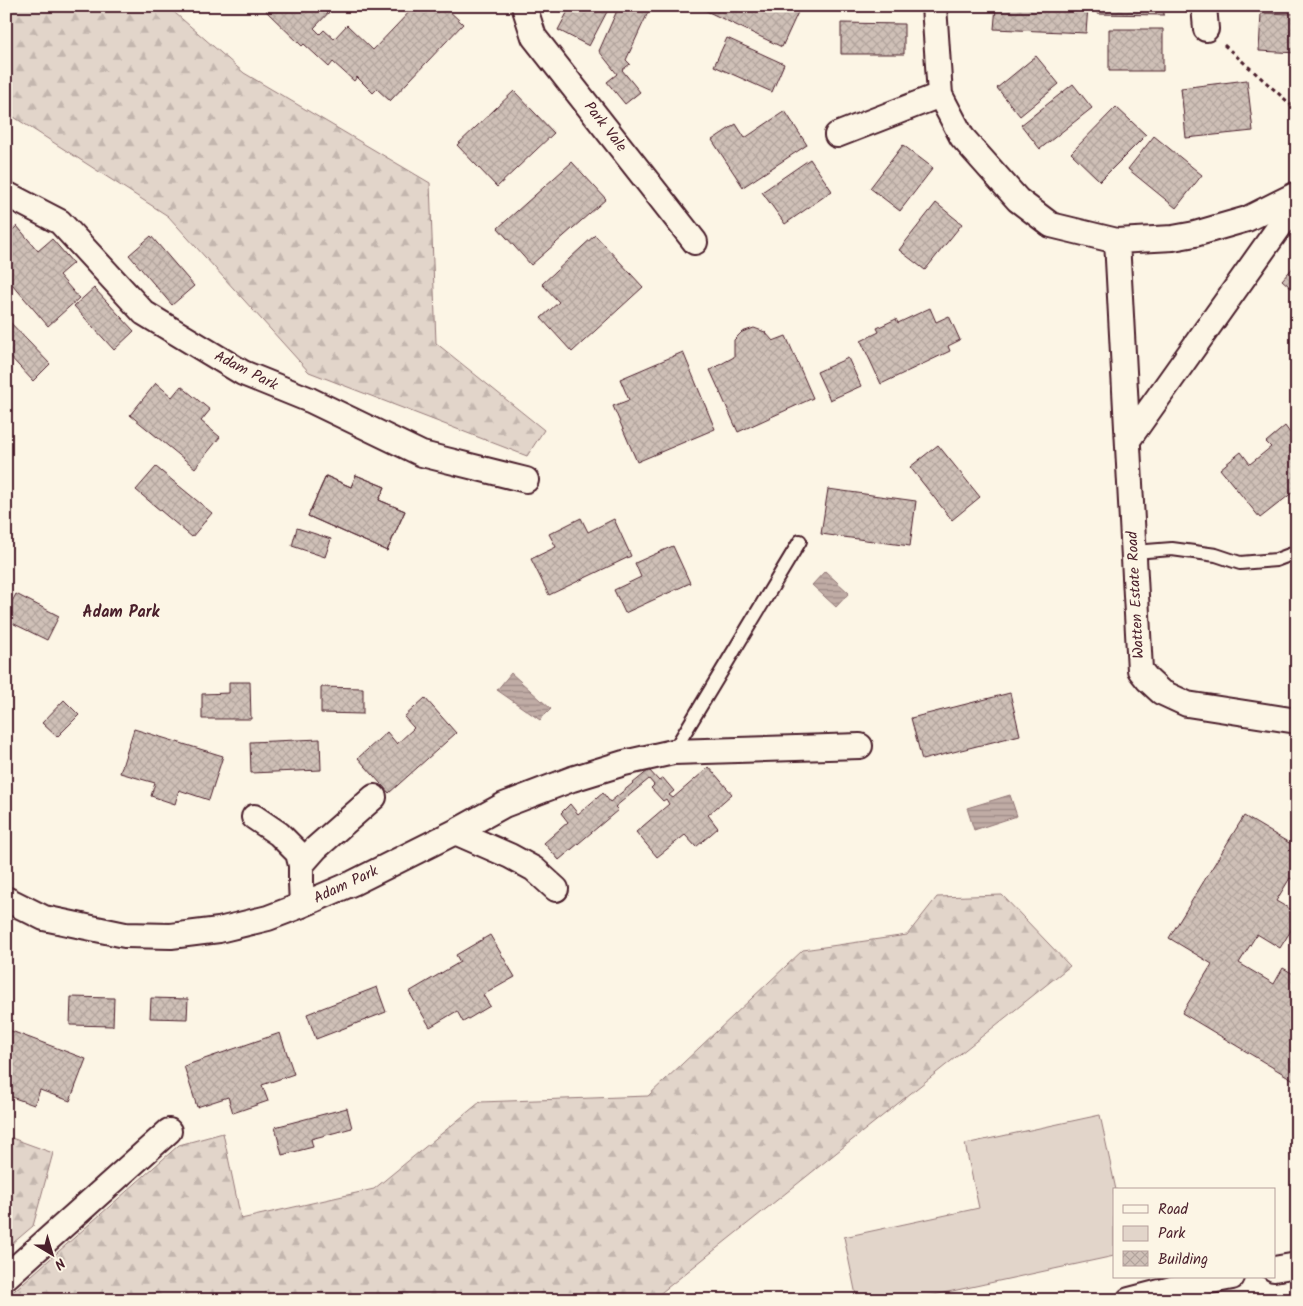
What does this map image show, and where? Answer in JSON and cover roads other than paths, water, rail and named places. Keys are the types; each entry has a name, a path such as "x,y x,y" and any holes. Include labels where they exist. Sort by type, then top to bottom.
{"street":[{"name":"Park Vale","path":"524,6 534,36 695,242"},
{"path":"934,6 940,95 962,137 1018,200 1051,224 1117,241 1173,238 1195,234 1247,219 1297,194"},
{"path":"837,134 940,95"},
{"name":"Adam Park","path":"6,194 60,222 144,313 243,372 310,400 422,454 526,480"},
{"path":"1128,440 1297,202"},
{"name":"Watten Estate Road","path":"1117,241 1140,670 1161,692 1187,704 1297,721"},
{"name":"Adam Park","path":"6,898 44,918 125,935 171,936 219,930 268,918 302,905 353,883 455,832 504,805 564,782 624,764 673,752 860,746"},
{"path":"302,865 316,848 374,798"},
{"path":"254,817 279,834 298,853 302,865 302,905"},
{"path":"455,832 510,856 534,869 556,889"},
{"path":"6,1277 169,1131"},
{"path":"1276,1269 1297,1265"},
{"path":"1129,1300 1175,1288 1227,1278"}],"lane":[{"path":"673,752 800,541"},
{"path":"1134,552 1172,549 1216,555 1240,563 1276,560 1297,552"}],"district":[{"name":"Adam Park","path":"121,612"}]}
